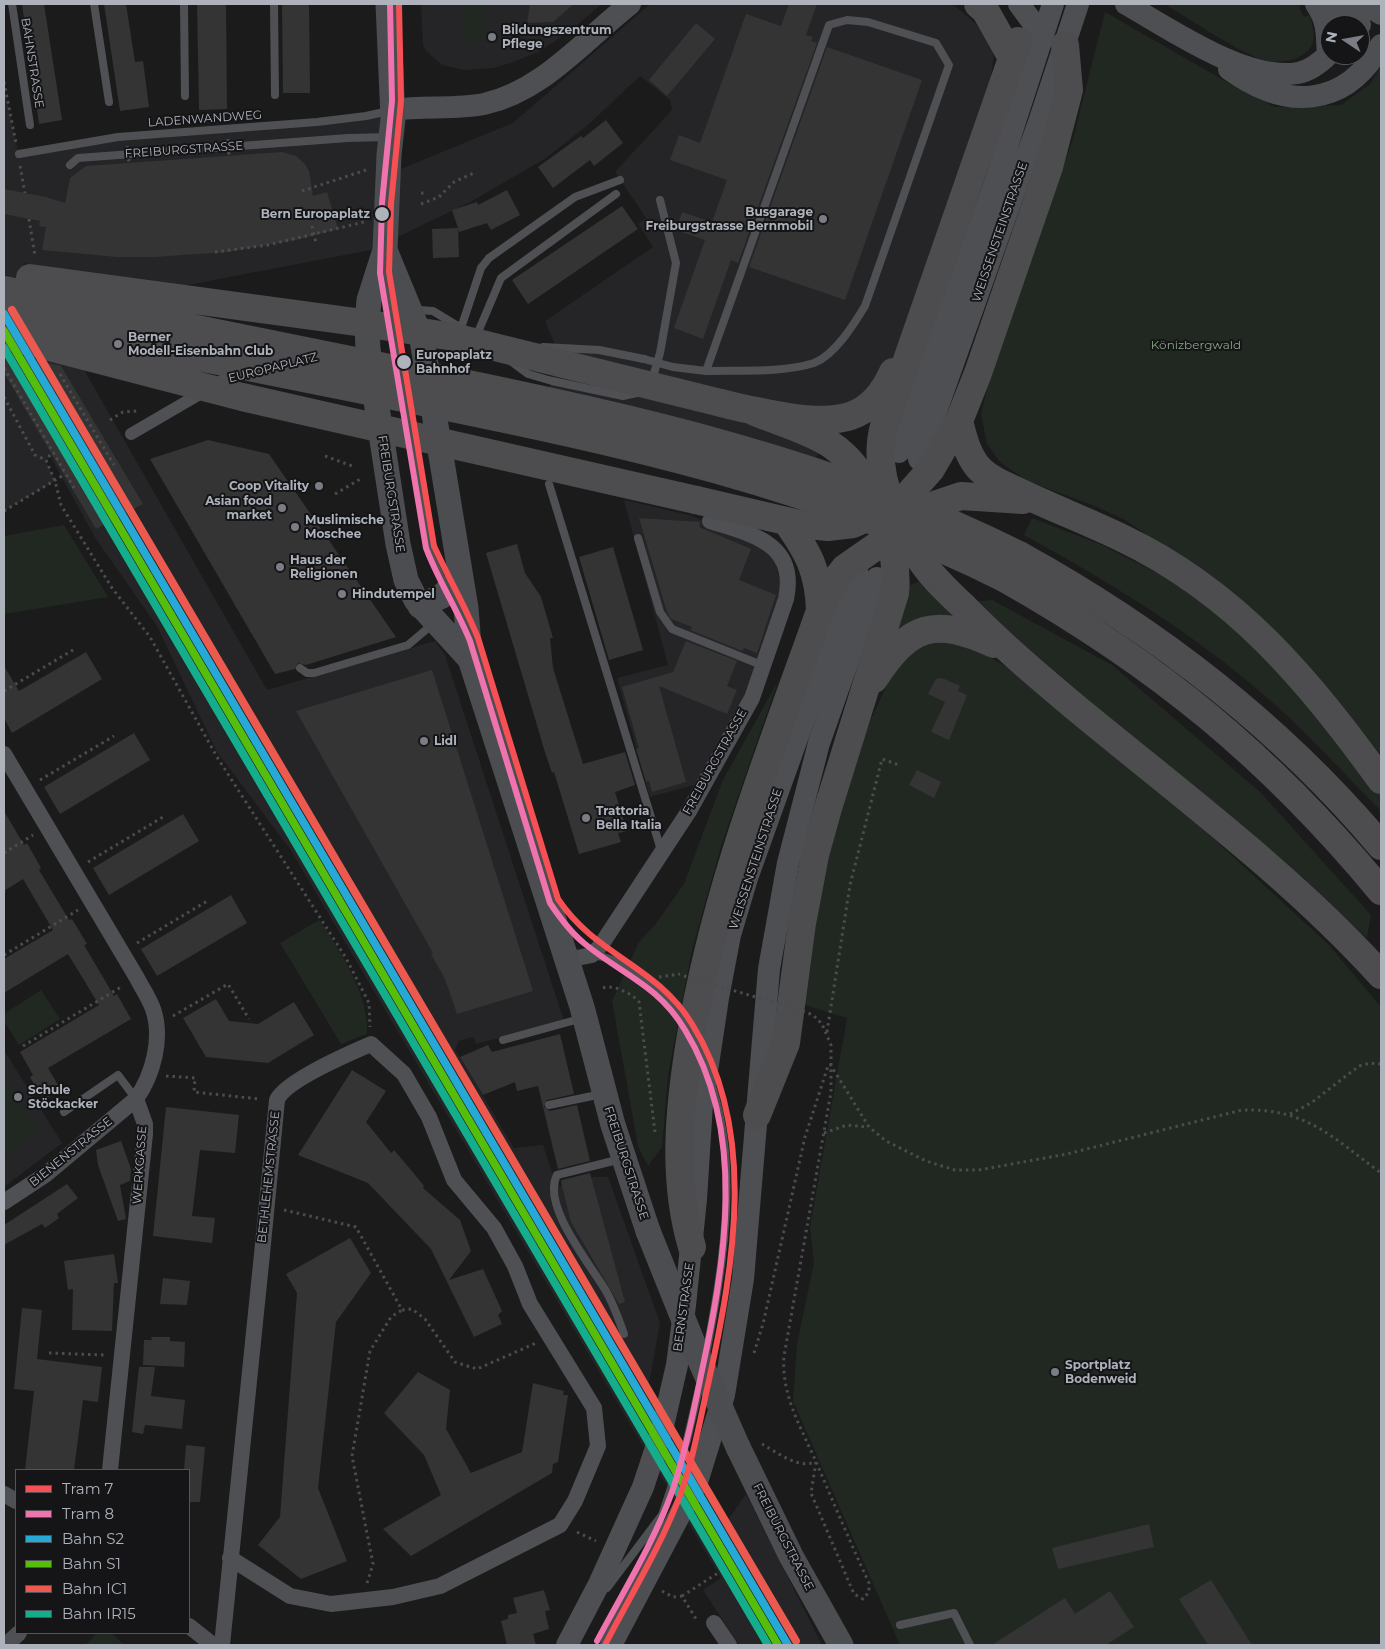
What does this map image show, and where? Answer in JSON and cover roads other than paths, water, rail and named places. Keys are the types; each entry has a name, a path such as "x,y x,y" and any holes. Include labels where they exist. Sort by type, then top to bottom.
{"highway":[{"path":"692,1247 684,1217 680,1172 680,1120 697,996 712,928 732,861 820,610 830,587 845,568 891,521 902,502 942,454 959,421 978,373 1049,167 1069,90 1034,46 978,4"},
{"path":"757,1115 786,1043 802,923 816,855 859,702 895,593 897,576 891,521 882,475 880,442 914,336 1034,46"},
{"path":"4,275 454,337 755,412 822,421 852,417 874,401 891,375 898,358 914,336"},
{"path":"4,290 505,392 683,432 787,462 882,494 941,518 1019,555 1114,611 1204,674 1285,745 1325,784 1381,846"},
{"path":"4,318 509,420 677,458 832,504 931,543 1006,580 1102,636 1189,699 1270,769 1344,846 1381,891"},
{"path":"4,335 242,397 786,521 828,527 891,521 961,496 1037,501"},
{"path":"755,412 828,442 845,455 864,479 891,521 936,579 1005,648 1299,893 1349,940 1381,975"},
{"path":"959,421 968,454 978,468 996,481 1122,538 1169,563 1226,604 1285,657 1319,696 1381,780"},
{"path":"786,521 814,565 819,584 820,610"},
{"path":"859,702 895,650 909,638 925,630 941,627 958,630 1005,648"}],"main road":[{"name":"FREIBURGSTRASSE","path":"388,4 392,110 386,244 370,300 368,345 398,544 406,580 438,615 470,659"},
{"path":"392,110 416,106 440,107 482,104 520,91 546,75 630,4"},
{"name":"WEISSENSTEINSTRASSE","path":"909,456 1034,46 1053,4"},
{"name":"WEISSENSTEINSTRASSE","path":"1034,46 1078,4"},
{"path":"1126,4 1194,43 1243,66 1266,72 1297,73 1310,69 1320,61"},
{"path":"1316,4 1323,15"},
{"path":"1336,4 1359,15"},
{"name":"WEISSENSTEINSTRASSE","path":"1026,7 1034,46"},
{"path":"1370,25 1381,39"},
{"path":"1194,43 1238,76 1258,87 1284,96 1301,98 1321,96 1349,82 1364,71 1381,45"},
{"name":"FREIBURGSTRASSE","path":"386,244 400,308 424,353 453,589 466,608 470,659 584,1018 623,1158 648,1231 701,1363 747,1444 791,1556 840,1645"},
{"name":"WEISSENSTEINSTRASSE","path":"692,1247 702,1104 718,998 730,935 747,878 867,574 819,743 788,863 769,969 757,1115"},
{"path":"438,615 434,602 453,589"},
{"path":"611,1645 696,1482 724,1395 743,1279 757,1115"},
{"name":"BERNSTRASSE","path":"573,1642 606,1589 651,1492 669,1435 684,1370 693,1310 692,1247"},
{"name":"BERNSTRASSE","path":"573,1642 643,1487 662,1430 677,1365 692,1247"}],"street":[{"name":"EUROPAPLATZ","path":"130,434 228,378 368,345"},
{"name":"FREIBURGSTRASSE","path":"592,954 689,812 752,698 786,599 788,586 786,568 775,549 765,540 710,520"},
{"path":"4,754 150,1002 156,1019 154,1061 145,1085 136,1099"},
{"path":"566,960 592,954"},
{"name":"BETHLEHEMSTRASSE","path":"222,1645 230,1558 277,1100 287,1087 345,1055 371,1044 404,1074 429,1117 454,1180 494,1228 515,1266 530,1304 594,1408 598,1446 575,1501 560,1524 440,1586 393,1597 331,1604 290,1596 230,1558"},
{"name":"BIENENSTRASSE","path":"4,1202 45,1175 136,1099"},
{"name":"WERKGASSE","path":"110,1469 145,1134 144,1124 136,1099"},
{"path":"706,1622 729,1645"},
{"path":"190,1627 213,1645"},
{"path":"6,1645 18,1634"}],"lane":[{"name":"BAHNSTRASSE","path":"12,4 30,125"},
{"path":"94,4 109,102"},
{"path":"184,4 185,96"},
{"path":"274,4 275,95"},
{"path":"496,349 557,347 599,350 706,371 778,369 815,362 845,338 864,306 949,65 936,43 868,22 847,20 829,25 706,371"},
{"name":"LADENWANDWEG","path":"19,154 118,137 317,122 366,116 392,110"},
{"name":"FREIBURGSTRASSE","path":"70,165 78,158 329,139 391,137"},
{"path":"461,328 481,268 489,258 575,197 620,180"},
{"path":"476,336 501,278 616,194"},
{"path":"400,308 433,311 496,349 528,374 623,396 640,393 651,382 658,360 676,263 660,200"},
{"name":"FREIBURGSTRASSE","path":"400,308 401,383"},
{"name":"FREIBURGSTRASSE","path":"403,392 429,552 453,589"},
{"path":"549,484 662,852"},
{"path":"638,538 660,612 672,629 764,666"},
{"path":"300,668 307,673 314,673 408,646 426,632 438,615"},
{"path":"592,954 602,956 624,966 644,979 667,1002 697,1045 710,1076 725,1138 727,1166 726,1205 715,1309 687,1440 633,1600"},
{"path":"503,1040 584,1018"},
{"path":"64,1112 118,1075 136,1099"},
{"path":"549,1105 604,1094"},
{"path":"623,1158 557,1175 553,1182 560,1214 569,1233 607,1292 624,1334"},
{"path":"606,1589 662,1515"},
{"path":"900,1625 954,1613 970,1645"}],"tram line":[{"name":"8","path":"390,4 392,101 382,203 380,273 426,548 470,641 550,903 580,940 652,991 675,1015 685,1030 705,1070 717,1112 724,1155 726,1200 723,1244 710,1333 685,1449 672,1492 656,1530 597,1641"},
{"name":"7","path":"399,4 401,101 391,204 389,272 434,546 478,638 558,899 573,918 590,934 661,988 677,1004 692,1024 713,1065 726,1108 733,1153 735,1199 726,1291 692,1455 679,1498 663,1536 605,1645"}],"rail line":[{"name":"IC1","path":"12,310 796,1641"},
{"name":"S2","path":"4,314 788,1645"},
{"name":"S1","path":"4,331 778,1645"},
{"name":"IR15","path":"4,348 768,1645"}],"place":[{"name":"Bildungszentrum Pflege","path":"492,37"},
{"name":"Bern Europaplatz","path":"382,214"},
{"name":"Busgarage Freiburgstrasse Bernmobil","path":"823,219"},
{"name":"Berner Modell-Eisenbahn Club","path":"118,344"},
{"name":"Europaplatz Bahnhof","path":"404,362"},
{"name":"Coop Vitality","path":"319,486"},
{"name":"Asian food market","path":"282,508"},
{"name":"Muslimische Moschee","path":"295,527"},
{"name":"Haus der Religionen","path":"280,567"},
{"name":"Hindutempel","path":"342,594"},
{"name":"Lidl","path":"424,741"},
{"name":"Trattoria Bella Italia","path":"586,818"},
{"name":"Schule Stöckacker","path":"18,1097"},
{"name":"Sportplatz Bodenweid","path":"1055,1372"}],"park label":[{"name":"Könizbergwald","path":"1196,345"}]}
